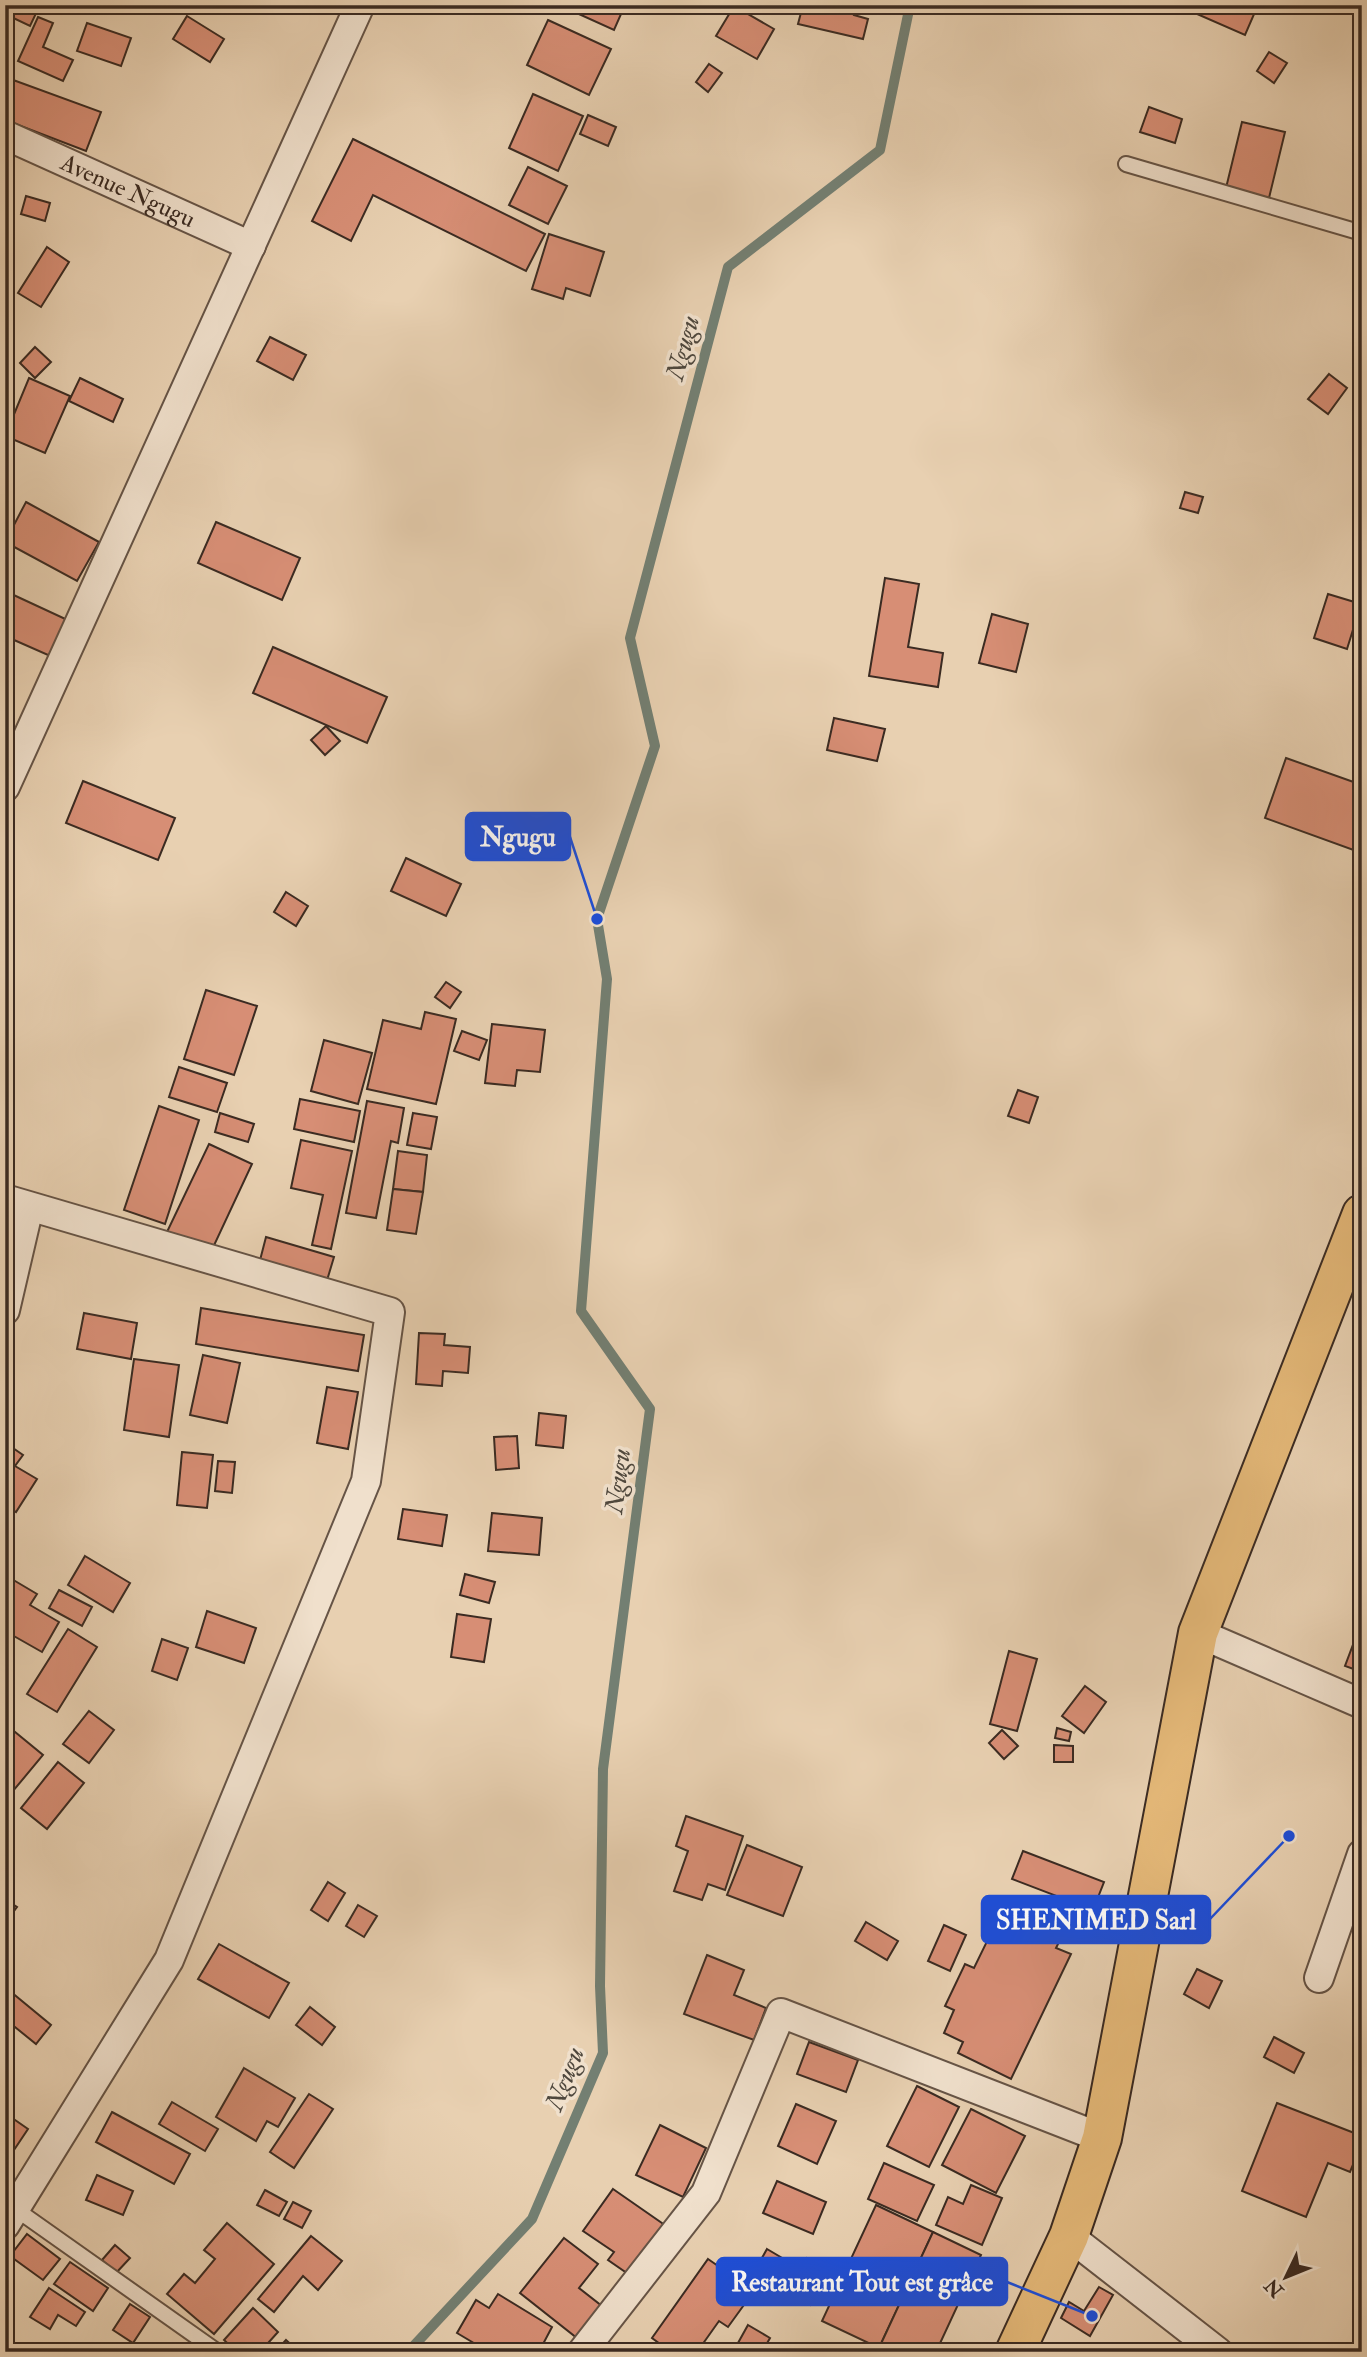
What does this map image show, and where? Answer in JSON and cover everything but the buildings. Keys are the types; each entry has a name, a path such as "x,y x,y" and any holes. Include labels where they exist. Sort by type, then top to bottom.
{"main road":[{"path":"1015,2352 1069,2236 1102,2138 1198,1633 1362,1214"}],"street":[{"path":"5,787 360,5"},
{"name":"Avenue Ngugu","path":"5,135 251,247"},
{"path":"5,1310 17,1203 390,1312 366,1481 169,1961 11,2217"},
{"path":"1198,1633 1362,1704"},
{"path":"1319,1978 1362,1854"},
{"path":"582,2352 706,2193 781,2013 1102,2138"},
{"path":"1069,2236 1218,2352"}],"lane":[{"path":"1126,164 1362,233"},
{"path":"11,2217 218,2352"}],"waterway":[{"name":"Ngugu","path":"408,2352 532,2219 603,2053 600,1986 603,1769 650,1409 581,1311 607,979 597,919 655,746 630,638 728,267 880,150 910,5"}],"place":[{"name":"Ngugu","path":"597,919"},
{"name":"SHENIMED Sarl","path":"1289,1836"},
{"name":"Restaurant Tout est grâce","path":"1092,2316"}]}
